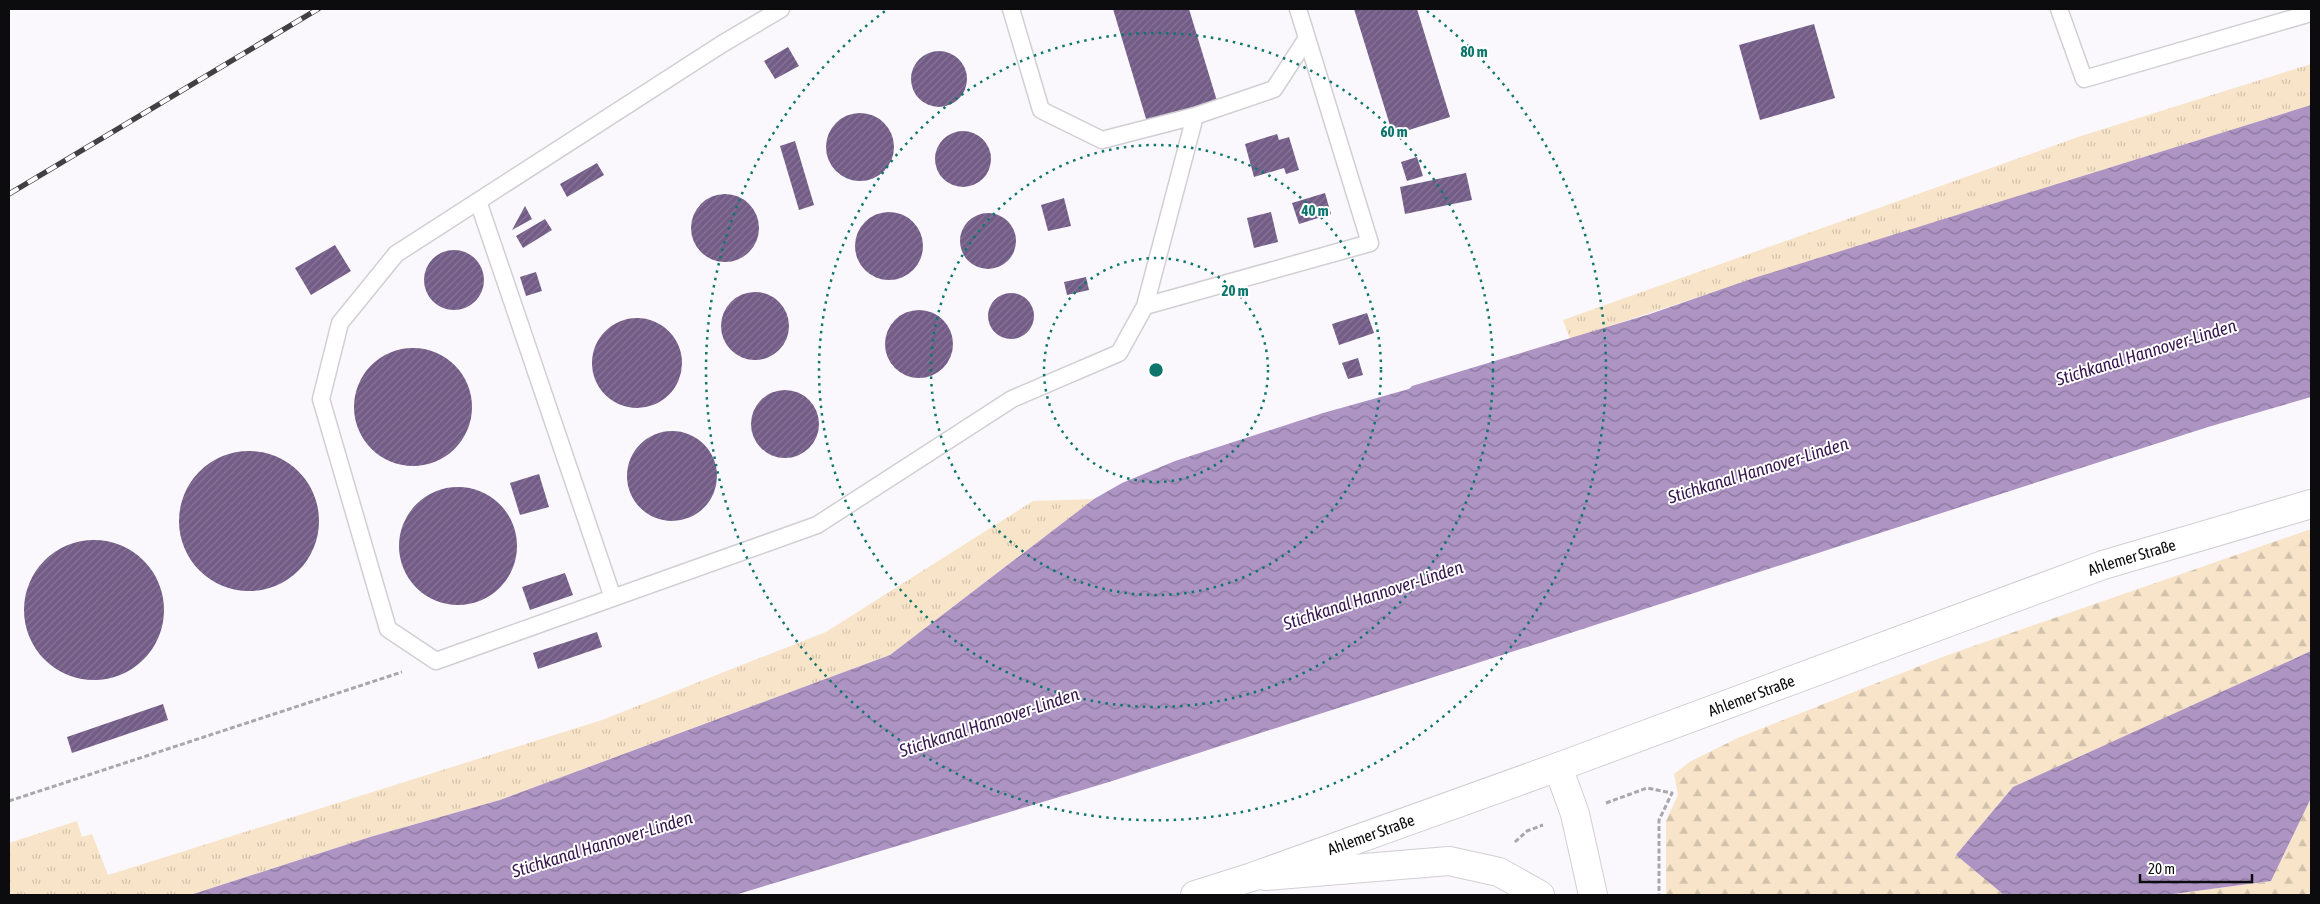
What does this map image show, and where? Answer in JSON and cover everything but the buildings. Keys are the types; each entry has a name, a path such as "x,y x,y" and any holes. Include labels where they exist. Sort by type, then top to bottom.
{"main road":[{"name":"Ahlemer Straße","path":"1195,895 1252,878 1558,767 2103,565 2311,504"},
{"path":"1558,767 1575,814 1593,895"},
{"path":"1252,878 1449,861 1499,872 1540,895"}],"lane":[{"path":"781,9 722,44 396,254 340,323 321,399 388,629 436,661 817,525 1012,399 1119,353 1145,306 1195,116"},
{"path":"1011,9 1041,110 1102,140 1195,116 1274,89 1307,38"},
{"path":"1145,306 1370,243 1298,9"},
{"path":"2059,9 2084,79 2311,13"},
{"path":"478,201 613,598"}],"path":[{"path":"9,801 436,661"}],"green space":[{"path":"2311,64 2311,105 1772,273 1570,339 1563,320 2081,136"},
{"path":"1094,499 890,655 500,800 370,837 190,895 9,895 9,843 77,821 82,837 92,834 108,875 602,720 826,632 1033,501"},
{"path":"2311,529 2311,651 2013,788 1956,855 2004,895 1666,895 1666,821 1678,795 1674,774 1691,761 1740,737 1945,656"},
{"path":"2311,798 2311,895 2166,895 2271,881"}],"water":[{"name":"Stichkanal Hannover-Linden","path":"2311,105 2311,397 2208,427 1109,782 735,895 190,895 370,837 500,800 890,655 1094,499 1122,483 1175,461 1323,413 1409,389 1412,386 1650,314 1754,278"},
{"path":"2311,651 2311,798 2271,881 2166,895 2004,895 1956,855 2013,787"}],"railway":[{"path":"9,194 318,9"}]}
